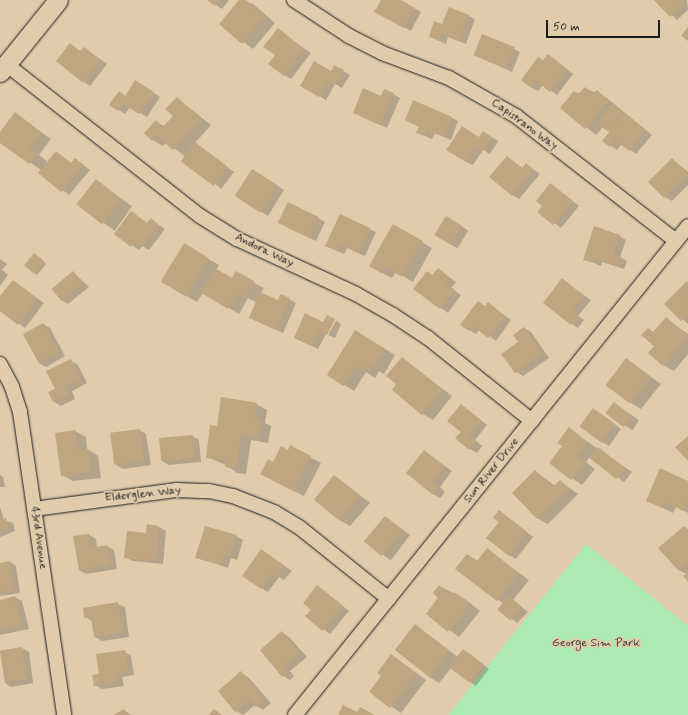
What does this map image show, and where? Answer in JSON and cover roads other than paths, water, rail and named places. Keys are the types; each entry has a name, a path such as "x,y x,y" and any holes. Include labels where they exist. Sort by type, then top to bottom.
{"main road":[{"path":"3,68 58,0"}],"street":[{"name":"Capistrano Way","path":"294,0 349,36 382,53 449,78 516,116 676,242"},
{"name":"Andora Way","path":"3,68 200,216 237,239 356,294 393,315 428,338 532,421"},
{"name":"Sun River Drive","path":"295,715 688,226"},
{"name":"43rd Avenue","path":"0,364 12,387 20,412 64,715"},
{"name":"Elderglen Way","path":"34,510 176,490 208,491 233,496 274,512 299,527 389,598"}],"park label":[{"name":"George Sim Park","path":"596,644"}]}
